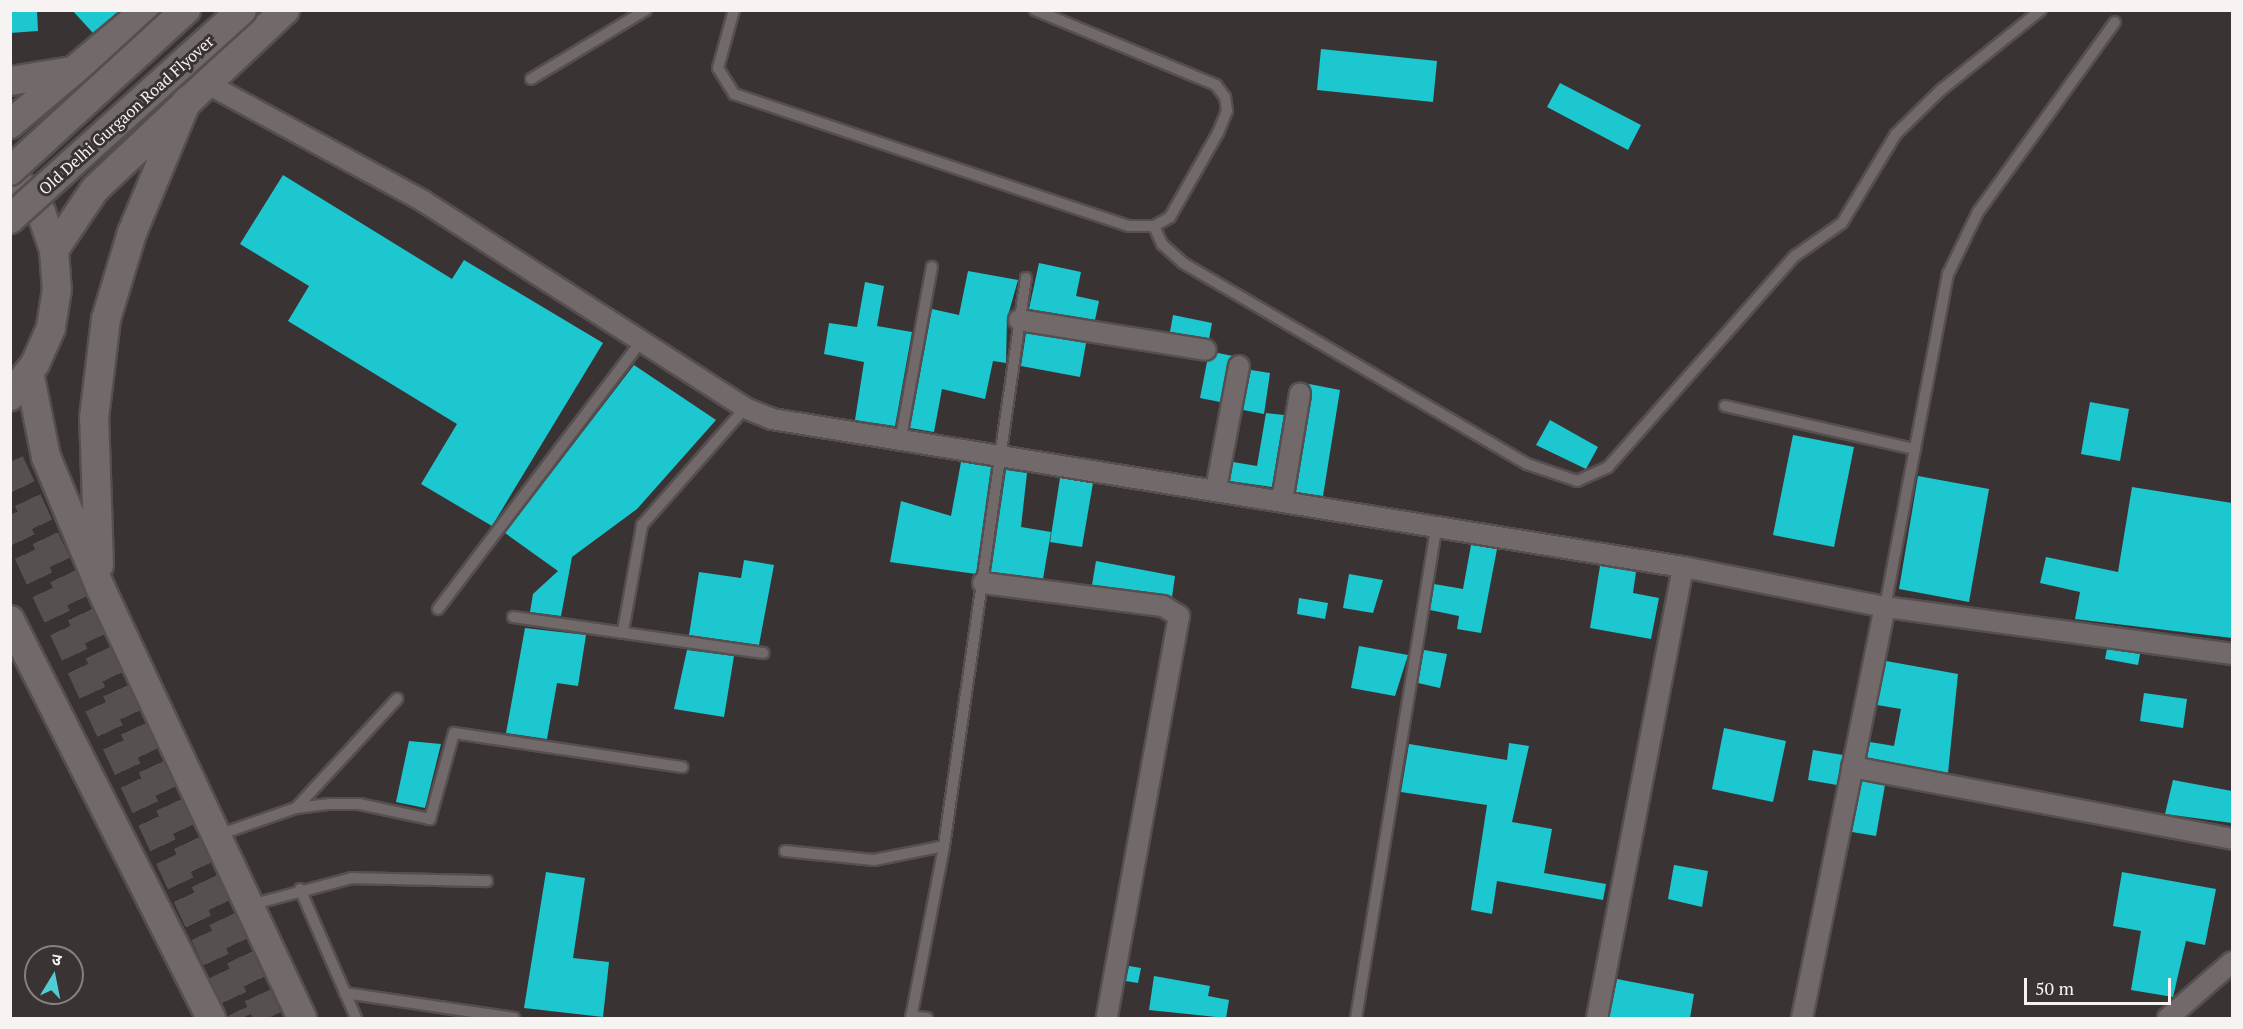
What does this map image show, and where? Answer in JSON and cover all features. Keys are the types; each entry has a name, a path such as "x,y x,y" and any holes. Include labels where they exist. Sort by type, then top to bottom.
{"main road":[{"path":"10,124 146,10"},
{"path":"10,396 29,372 51,328 57,289 54,250 41,212 10,171 186,10"},
{"name":"Old Delhi Gurgaon Road Flyover","path":"10,219 242,10"},
{"path":"54,250 95,189 285,10"},
{"path":"10,81 76,70"},
{"path":"100,587 94,471 98,363 115,280 196,92"},
{"path":"29,372 46,457 100,587 302,1018"},
{"path":"10,620 211,1018"}],"street":[{"path":"196,92 423,201 644,339 745,408 772,419 901,437 1436,528 1683,567 1885,607 2232,654"},
{"path":"1018,320 1206,350"},
{"path":"1215,489 1239,366"},
{"path":"1282,501 1300,394"},
{"path":"1597,1018 1683,567"},
{"path":"982,583 1163,606 1179,615 1107,1018"},
{"path":"1802,1018 1885,607"},
{"path":"1852,766 2232,839"},
{"path":"2168,1018 2232,962"}],"lane":[{"path":"531,79 646,10"},
{"path":"734,10 718,68 734,94 1129,226 1154,226 1181,202 1222,122 1225,97 1216,85 1035,10"},
{"path":"1154,226 1162,244 1183,263 1527,464 1577,481 1608,467 1795,256 1842,223 1896,134 1941,90 2041,10"},
{"path":"1885,607 1948,274 1978,212 2115,22"},
{"path":"901,437 932,267"},
{"path":"927,1018 911,1017 944,846 1018,320 1026,278"},
{"path":"438,609 644,339"},
{"path":"1725,406 1915,449"},
{"path":"623,631 642,525 745,408"},
{"path":"1356,1018 1436,528"},
{"path":"513,617 623,631 763,653"},
{"path":"296,808 398,699"},
{"path":"218,835 296,808 359,804 430,819 454,733 682,767"},
{"path":"785,851 874,860 944,846"},
{"path":"250,905 300,889 352,878 487,880"},
{"path":"300,889 356,1018"},
{"path":"345,993 514,1018"}],"building":[{"path":"10,10 37,10 38,31 10,33"},
{"path":"72,10 120,10 93,33"},
{"path":"1321,49 1437,61 1433,102 1317,90"},
{"path":"1560,83 1641,125 1628,150 1547,107"},
{"path":"283,175 452,279 464,260 603,343 492,526 421,484 457,424 288,321 309,286 240,244"},
{"path":"1039,263 1081,272 1076,296 1099,301 1095,320 1029,309"},
{"path":"968,271 1018,280 1007,319 1006,363 993,361 985,399 942,389 934,432 910,428 932,309 959,315"},
{"path":"865,282 884,286 877,326 912,332 895,426 855,420 864,362 824,354 829,323 857,327"},
{"path":"1173,315 1212,323 1209,339 1170,332"},
{"path":"1026,333 1086,343 1080,377 1021,366"},
{"path":"1218,353 1233,356 1220,402 1200,398 1207,362"},
{"path":"634,365 716,420 637,509 572,557 561,616 530,612 533,594 558,571 505,533"},
{"path":"1251,370 1270,373 1264,414 1243,410"},
{"path":"1309,384 1340,390 1323,496 1296,492 1312,396"},
{"path":"2090,402 2129,409 2120,461 2081,454"},
{"path":"1266,413 1284,415 1272,487 1230,481 1233,462 1257,466"},
{"path":"1550,420 1598,447 1586,469 1536,445"},
{"path":"1793,435 1854,447 1834,547 1773,535"},
{"path":"961,462 991,467 976,574 890,562 901,501 951,516"},
{"path":"1006,470 1027,473 1021,527 1051,532 1043,579 991,572"},
{"path":"1918,476 1989,489 1969,602 1899,589"},
{"path":"1060,478 1093,483 1082,547 1050,542"},
{"path":"2132,487 2232,503 2232,638 2075,619 2080,592 2040,583 2046,557 2118,572"},
{"path":"1471,545 1497,549 1481,633 1457,629 1459,616 1430,610 1434,584 1463,589"},
{"path":"744,560 774,565 759,645 689,635 699,572 741,578"},
{"path":"1096,561 1175,576 1172,597 1092,585"},
{"path":"1600,566 1636,572 1633,593 1659,598 1651,639 1590,628"},
{"path":"1349,574 1383,580 1373,613 1343,608"},
{"path":"1299,598 1328,603 1325,619 1297,614"},
{"path":"525,628 586,635 578,686 557,683 547,739 506,733"},
{"path":"1359,646 1408,655 1395,696 1351,688"},
{"path":"2107,649 2140,654 2138,665 2105,659"},
{"path":"687,650 734,656 724,717 674,709"},
{"path":"1424,650 1447,654 1440,688 1418,683"},
{"path":"1886,661 1958,674 1948,773 1867,758 1870,742 1894,746 1901,709 1877,705"},
{"path":"2144,693 2187,699 2183,728 2140,721"},
{"path":"1724,728 1786,741 1773,802 1712,789"},
{"path":"409,741 441,744 425,808 396,802"},
{"path":"1509,743 1529,746 1512,822 1552,829 1544,873 1606,884 1603,900 1497,881 1492,914 1471,910 1487,805 1401,792 1409,744 1507,760"},
{"path":"1813,750 1843,755 1837,785 1808,780"},
{"path":"2173,780 2232,791 2232,823 2165,814"},
{"path":"1862,781 1885,785 1876,836 1852,832"},
{"path":"1674,865 1708,871 1702,907 1668,899"},
{"path":"546,872 585,878 573,958 609,962 603,1017 524,1008"},
{"path":"2122,872 2216,889 2205,945 2186,941 2173,997 2131,990 2141,931 2113,926"},
{"path":"1129,966 1141,968 1138,983 1126,981"},
{"path":"1154,976 1210,986 1208,996 1229,1000 1226,1018 1149,1010"},
{"path":"1617,979 1694,994 1690,1018 1609,1018"}],"tunnel":[{"path":"10,462 268,1018"},
{"path":"10,515 243,1018"}]}
